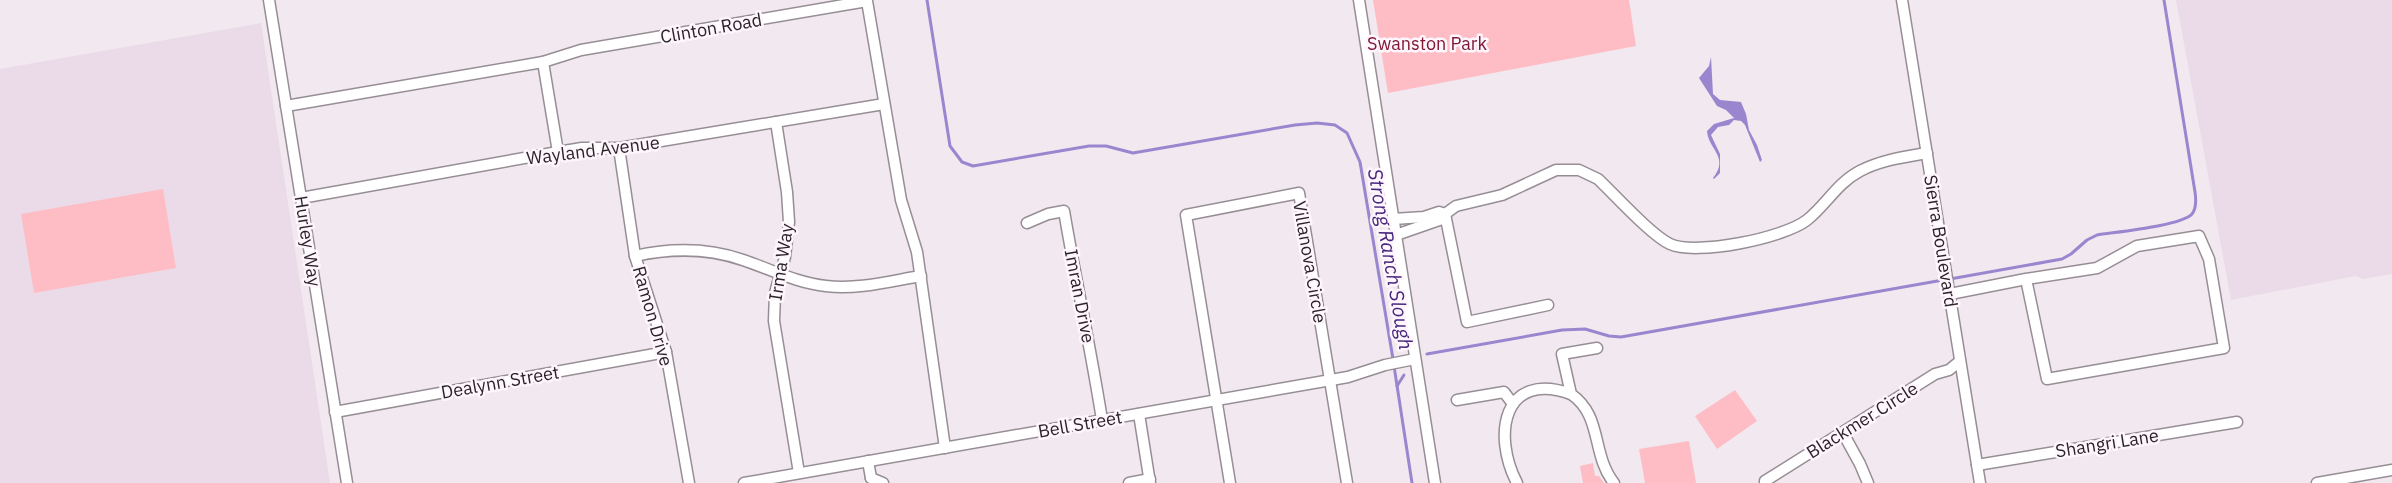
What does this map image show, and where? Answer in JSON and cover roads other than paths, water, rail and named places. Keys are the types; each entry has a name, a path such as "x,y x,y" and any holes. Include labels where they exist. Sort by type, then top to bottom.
{"street":[{"name":"Hurley Way","path":"269,0 347,483"},
{"path":"1359,0 1435,483"},
{"name":"Sierra Boulevard","path":"1902,0 1980,483"},
{"name":"Clinton Road","path":"286,106 543,62 581,50 867,1 900,200 917,252 945,448"},
{"path":"543,62 558,152"},
{"name":"Wayland Avenue","path":"301,198 582,148 619,148 884,104"},
{"name":"Irma Way","path":"776,122 787,192 789,222 788,240 775,293 774,321 799,473"},
{"name":"Ramon Drive","path":"619,148 635,256 666,352 689,483"},
{"path":"1393,219 1425,221 1442,219 1455,206 1502,195 1546,174 1570,169 1589,173 1598,179 1661,239 1677,247 1699,249 1787,232 1808,219 1836,188 1859,172 1891,159 1927,153"},
{"name":"Villanova Circle","path":"1216,400 1186,215 1299,193 1330,381"},
{"name":"Imran Drive","path":"1027,223 1048,214 1064,212 1081,307 1087,328 1101,420"},
{"path":"1445,214 1467,322 1548,305"},
{"path":"1396,235 1425,221"},
{"path":"1949,285 2026,279 2097,268 2137,246 2199,236 2209,259 2224,348 2047,379 2026,279"},
{"path":"635,256 662,251 702,251 741,259 813,284 841,287 921,276"},
{"path":"1570,394 1562,354 1597,348"},
{"name":"Dealynn Street","path":"335,412 666,352"},
{"name":"Bell Street","path":"744,483 1330,381 1415,359"},
{"name":"Blackmer Circle","path":"1765,483 1935,374 1949,370 1960,361"},
{"path":"1330,381 1347,483"},
{"path":"1517,483 1508,463 1503,434 1506,416 1513,404 1524,395 1539,390 1557,390 1581,401 1590,415 1602,460 1614,483"},
{"path":"1457,399 1504,392 1513,404"},
{"path":"1216,400 1230,483"},
{"path":"1129,483 1150,481 1139,414"},
{"name":"Shangri Lane","path":"1977,465 2237,422"},
{"path":"1844,433 1868,483"},
{"path":"868,461 868,481 883,483"},
{"path":"2317,483 2392,470"}],"waterway":[{"name":"Strong Ranch Slough","path":"927,0 950,146 962,162 973,166 1089,146 1106,146 1133,153 1317,123 1335,125 1347,133 1360,162 1393,359"},
{"path":"1950,279 2062,259 2097,235 2175,222 2194,212 2195,195 2164,0"},
{"path":"1427,354 1562,330 1585,329 1621,337 1943,280"},
{"name":"Strong Ranch Slough","path":"1394,366 1412,483"},
{"path":"1397,386 1404,375"}],"park label":[{"name":"Swanston Park","path":"1427,43"}]}
